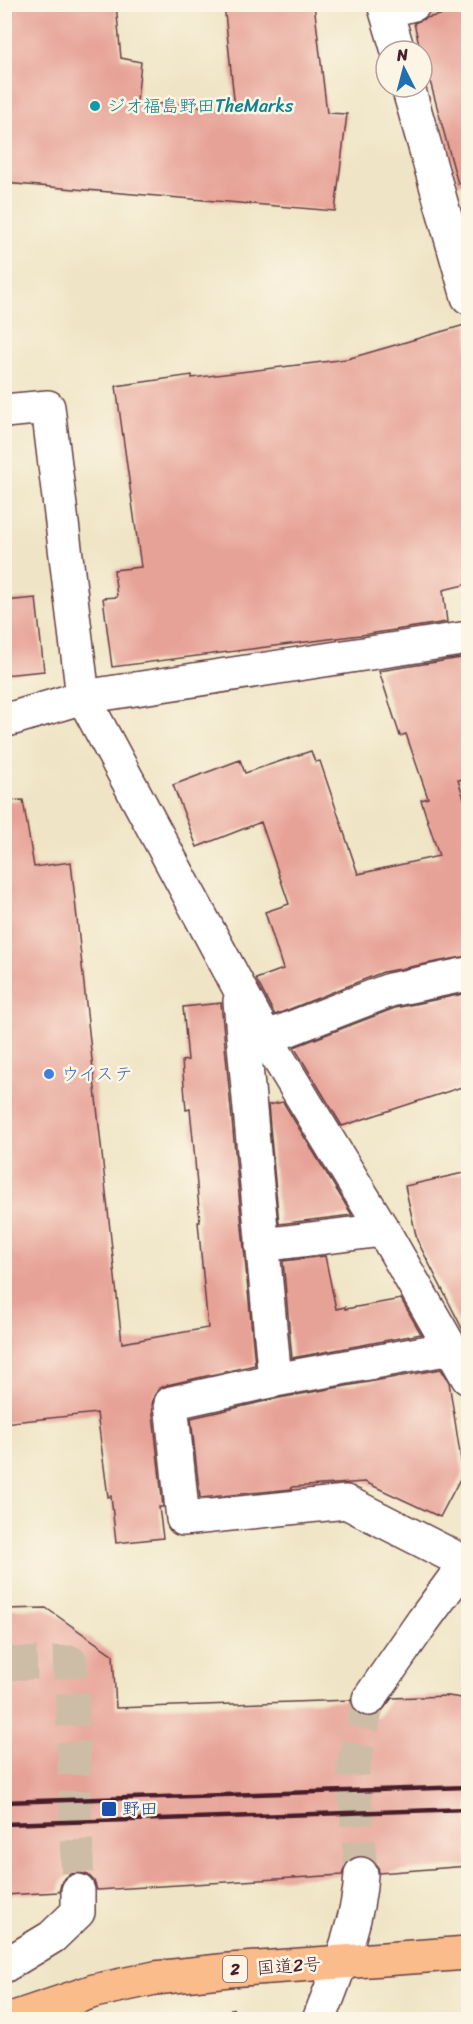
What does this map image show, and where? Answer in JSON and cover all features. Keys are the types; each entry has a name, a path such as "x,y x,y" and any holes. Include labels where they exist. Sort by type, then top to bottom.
{"highway":[{"name":"国道2号","path":"8,2019 94,1991 155,1977 342,1962 431,1958 468,1953"}],"street":[{"path":"395,7 397,39"},
{"path":"412,99 461,245 468,297"},
{"path":"4,411 48,407 83,697 266,1038 383,1230 468,1378"},
{"path":"4,721 83,697 468,638"},
{"path":"266,1038 390,990 468,974"},
{"path":"239,990 275,1380"},
{"path":"262,1245 383,1230"},
{"path":"369,1699 467,1562 346,1502 183,1519 171,1403 275,1380 451,1348"},
{"path":"319,2019 342,1962 361,1888 362,1874"},
{"path":"4,1966 52,1937 78,1912 78,1891"}],"building":[{"name":"ジオ福島野田TheMarks","path":"4,4 116,4 121,58 141,62 137,102 235,109 224,4 314,4 327,113 347,114 335,211 4,183"},
{"path":"468,9 468,182 458,184 434,96 434,39 418,39 414,23 426,18"},
{"path":"468,324 468,584 443,590 447,622 112,667 103,598 117,597 114,570 141,567 116,386 192,375 192,378 347,359"},
{"path":"36,598 44,671 4,675 4,601"},
{"path":"468,657 468,778 458,780 468,811 468,956 383,972 275,1015 256,979 283,969 265,912 289,904 261,822 197,847 173,785 240,760 245,773 311,751 315,762 320,761 358,874 439,856 421,800 428,798 406,734 400,736 379,671"},
{"path":"23,800 34,867 71,862 122,1343 208,1328 194,1149 190,1109 186,1110 182,1061 188,1060 183,1007 221,1003 255,1365 167,1385 159,1388 154,1396 152,1405 163,1507 159,1507 163,1538 116,1543 111,1496 108,1497 97,1413 4,1423 4,801"},
{"path":"468,993 468,1085 342,1126 294,1047 395,1008"},
{"path":"283,1102 352,1215 279,1224 268,1105"},
{"path":"468,1172 468,1340 417,1240 405,1186"},
{"path":"325,1256 336,1309 401,1299 421,1334 292,1358 283,1261"},
{"path":"441,1369 449,1382 463,1473 440,1517 365,1482 292,1487 292,1489 200,1498 191,1418 279,1398"},
{"path":"46,1608 113,1655 116,1708 351,1700 352,1708 358,1714 368,1718 378,1716 392,1698 448,1696 468,1699 468,1866 379,1873 378,1866 372,1859 362,1855 346,1863 342,1875 97,1890 94,1881 88,1875 77,1872 62,1881 59,1892 4,1895 4,1609"}],"tunnel":[{"path":"4,1664 71,1662 78,1891"},
{"path":"361,1874 353,1769 369,1699"}],"railway":[{"path":"4,1802 468,1787"},
{"path":"4,1824 468,1809"}],"place":[{"name":"ジオ福島野田TheMarks","path":"95,106"},
{"name":"ウイステ","path":"49,1074"},
{"name":"野田","path":"109,1809"}]}
